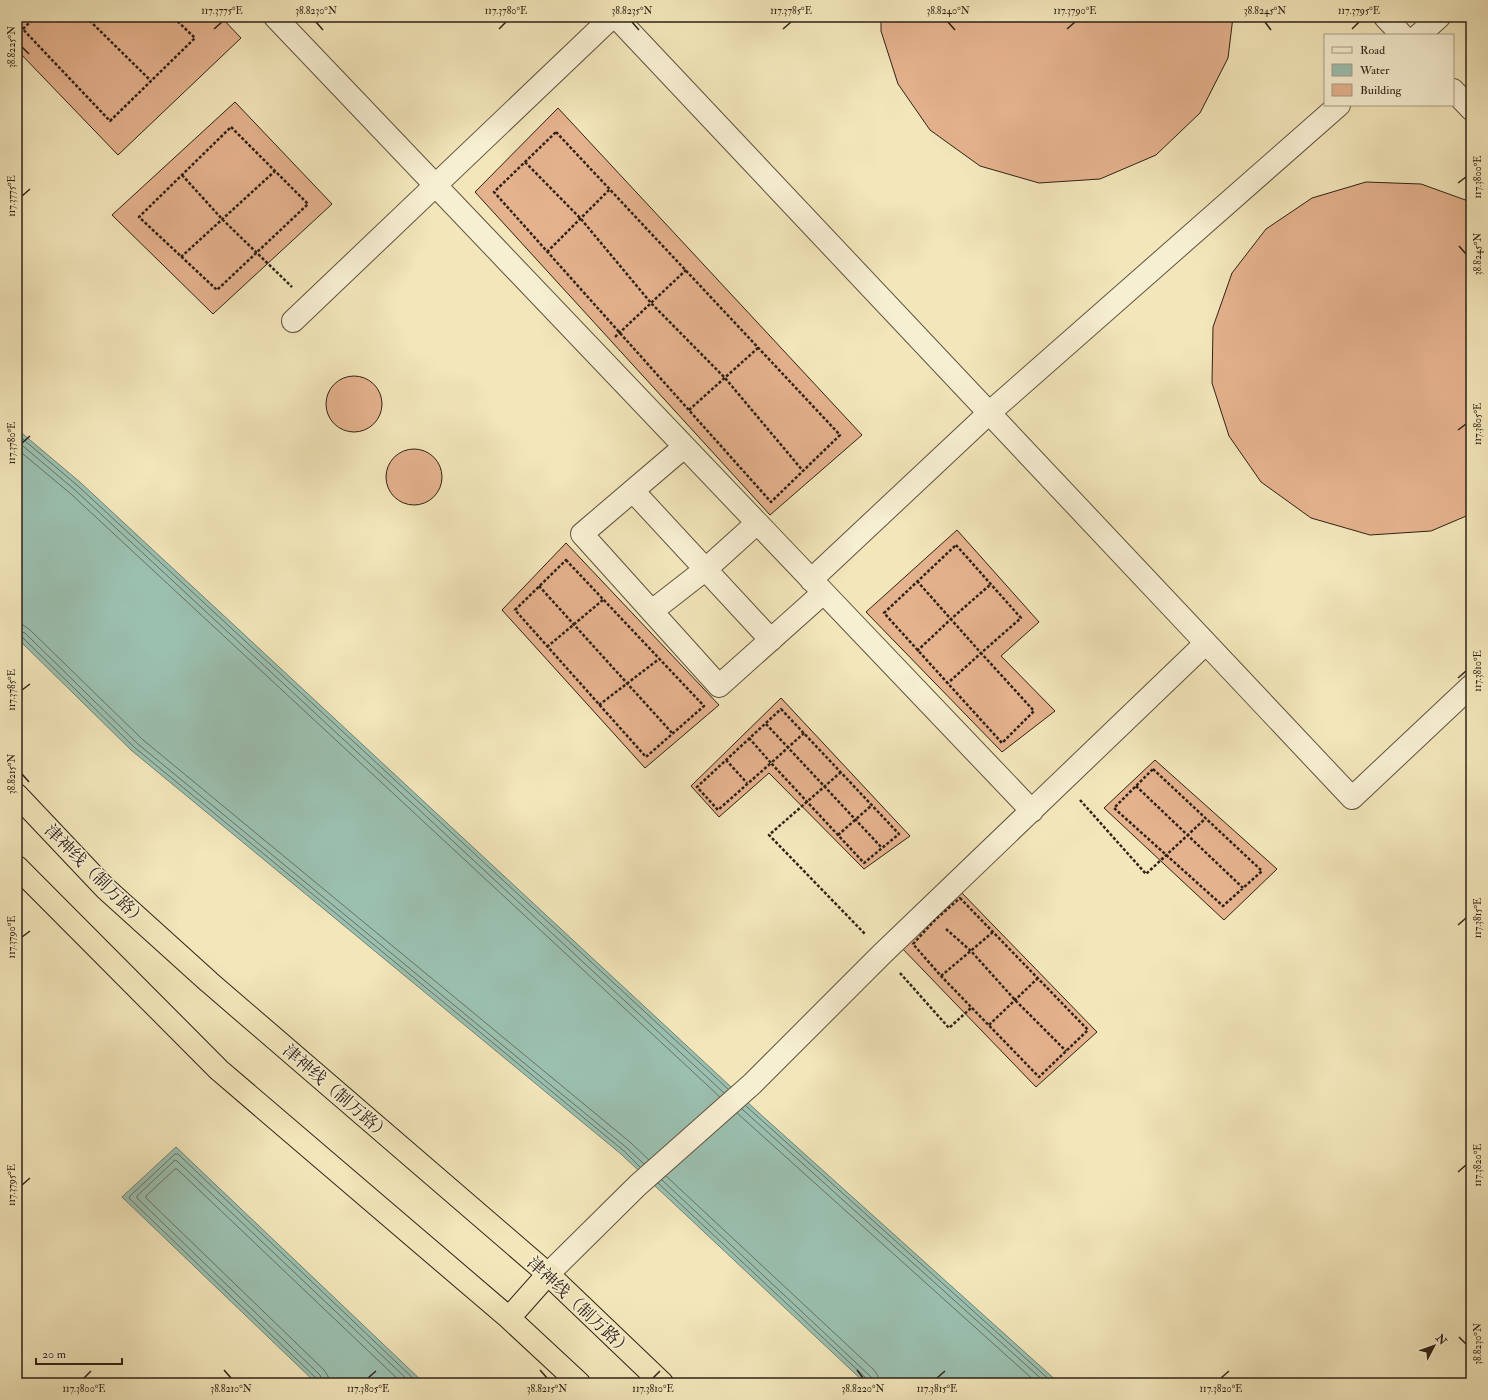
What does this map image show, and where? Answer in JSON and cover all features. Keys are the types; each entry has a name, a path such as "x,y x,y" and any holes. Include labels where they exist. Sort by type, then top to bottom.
{"highway":[{"name":"津神线（制万路）","path":"17,795 116,898 209,982 548,1274 662,1383"},
{"path":"17,867 220,1070 509,1318 579,1383"},
{"path":"509,1318 548,1274"}],"street":[{"path":"275,17 1032,811"},
{"path":"293,321 612,17"},
{"path":"616,17 1352,798 1471,686"},
{"path":"1385,17 1401,34"},
{"path":"1420,34 1439,17"},
{"path":"1454,91 1471,109"},
{"path":"684,447 582,534 719,686 771,640 817,586 989,413 1338,106"},
{"path":"633,491 771,640"},
{"path":"652,611 706,569 757,524"},
{"path":"548,1274 638,1185 752,1084 883,953 1206,643"}],"path":[{"path":"23,29 34,17"},
{"path":"86,17 151,81"},
{"path":"17,23 110,121 195,38 173,17"},
{"path":"231,127 308,204 217,290 139,217 182,175 231,127"},
{"path":"556,132 840,435 771,502 494,192 525,162 556,132"},
{"path":"525,162 580,219 651,303 725,378 803,471"},
{"path":"181,257 275,171"},
{"path":"182,175 222,219 310,305"},
{"path":"547,252 610,189"},
{"path":"620,333 686,270"},
{"path":"689,410 759,347"},
{"path":"918,581 981,653 1034,711 1002,743 884,613 956,545 1022,618 981,653 948,683"},
{"path":"566,560 704,706 646,757 515,610 539,586 566,560"},
{"path":"895,668 918,650 991,584"},
{"path":"539,586 673,734"},
{"path":"547,647 604,599"},
{"path":"599,705 659,658"},
{"path":"749,738 771,763 864,863 899,834 841,772 804,733 781,709 766,724 749,738 697,786 718,810 771,763 804,733"},
{"path":"766,724 882,848"},
{"path":"726,760 747,784"},
{"path":"1153,769 1262,871 1223,906 1167,855 1114,808 1153,769"},
{"path":"841,772 769,835 883,953 949,1028 972,1007"},
{"path":"1063,781 1146,874 1206,818"},
{"path":"1136,786 1243,888"},
{"path":"838,835 872,805"},
{"path":"960,898 1088,1030 1039,1077 941,976 913,944 936,920 960,898"},
{"path":"936,920 971,951 1015,1000 1066,1051"},
{"path":"941,976 993,932"},
{"path":"989,1025 1038,978"}],"water":[{"path":"17,429 81,483 758,1112 1059,1383 865,1383 621,1154 131,750 17,638"},
{"path":"176,1147 424,1383 316,1383 122,1197"}],"building":[{"path":"17,17 221,17 241,38 118,155 17,50"},
{"path":"881,17 1233,17 1228,58 1200,113 1156,155 1100,179 1039,183 980,166 930,130 898,84 881,31"},
{"path":"235,102 332,204 213,314 112,215"},
{"path":"558,108 862,435 770,515 475,192"},
{"path":"1366,182 1421,184 1471,202 1471,514 1431,531 1370,535 1311,518 1261,482 1229,436 1212,383 1213,327 1232,273 1266,229 1312,198"},
{"path":"354,376 365,378 374,384 380,393 382,404 380,415 374,424 365,430 354,432 343,430 334,424 328,415 326,404 328,393 334,384 343,378"},
{"path":"414,449 425,451 434,457 440,466 442,477 440,488 434,497 425,503 414,505 403,503 394,497 388,488 386,477 388,466 394,457 403,451"},
{"path":"957,530 1039,622 1001,656 1055,711 1002,752 866,612"},
{"path":"566,543 719,705 645,768 502,610"},
{"path":"781,698 910,836 864,869 769,773 719,817 691,786"},
{"path":"1155,760 1277,869 1224,920 1104,808"},
{"path":"959,890 1097,1032 1036,1087 898,944"}]}
